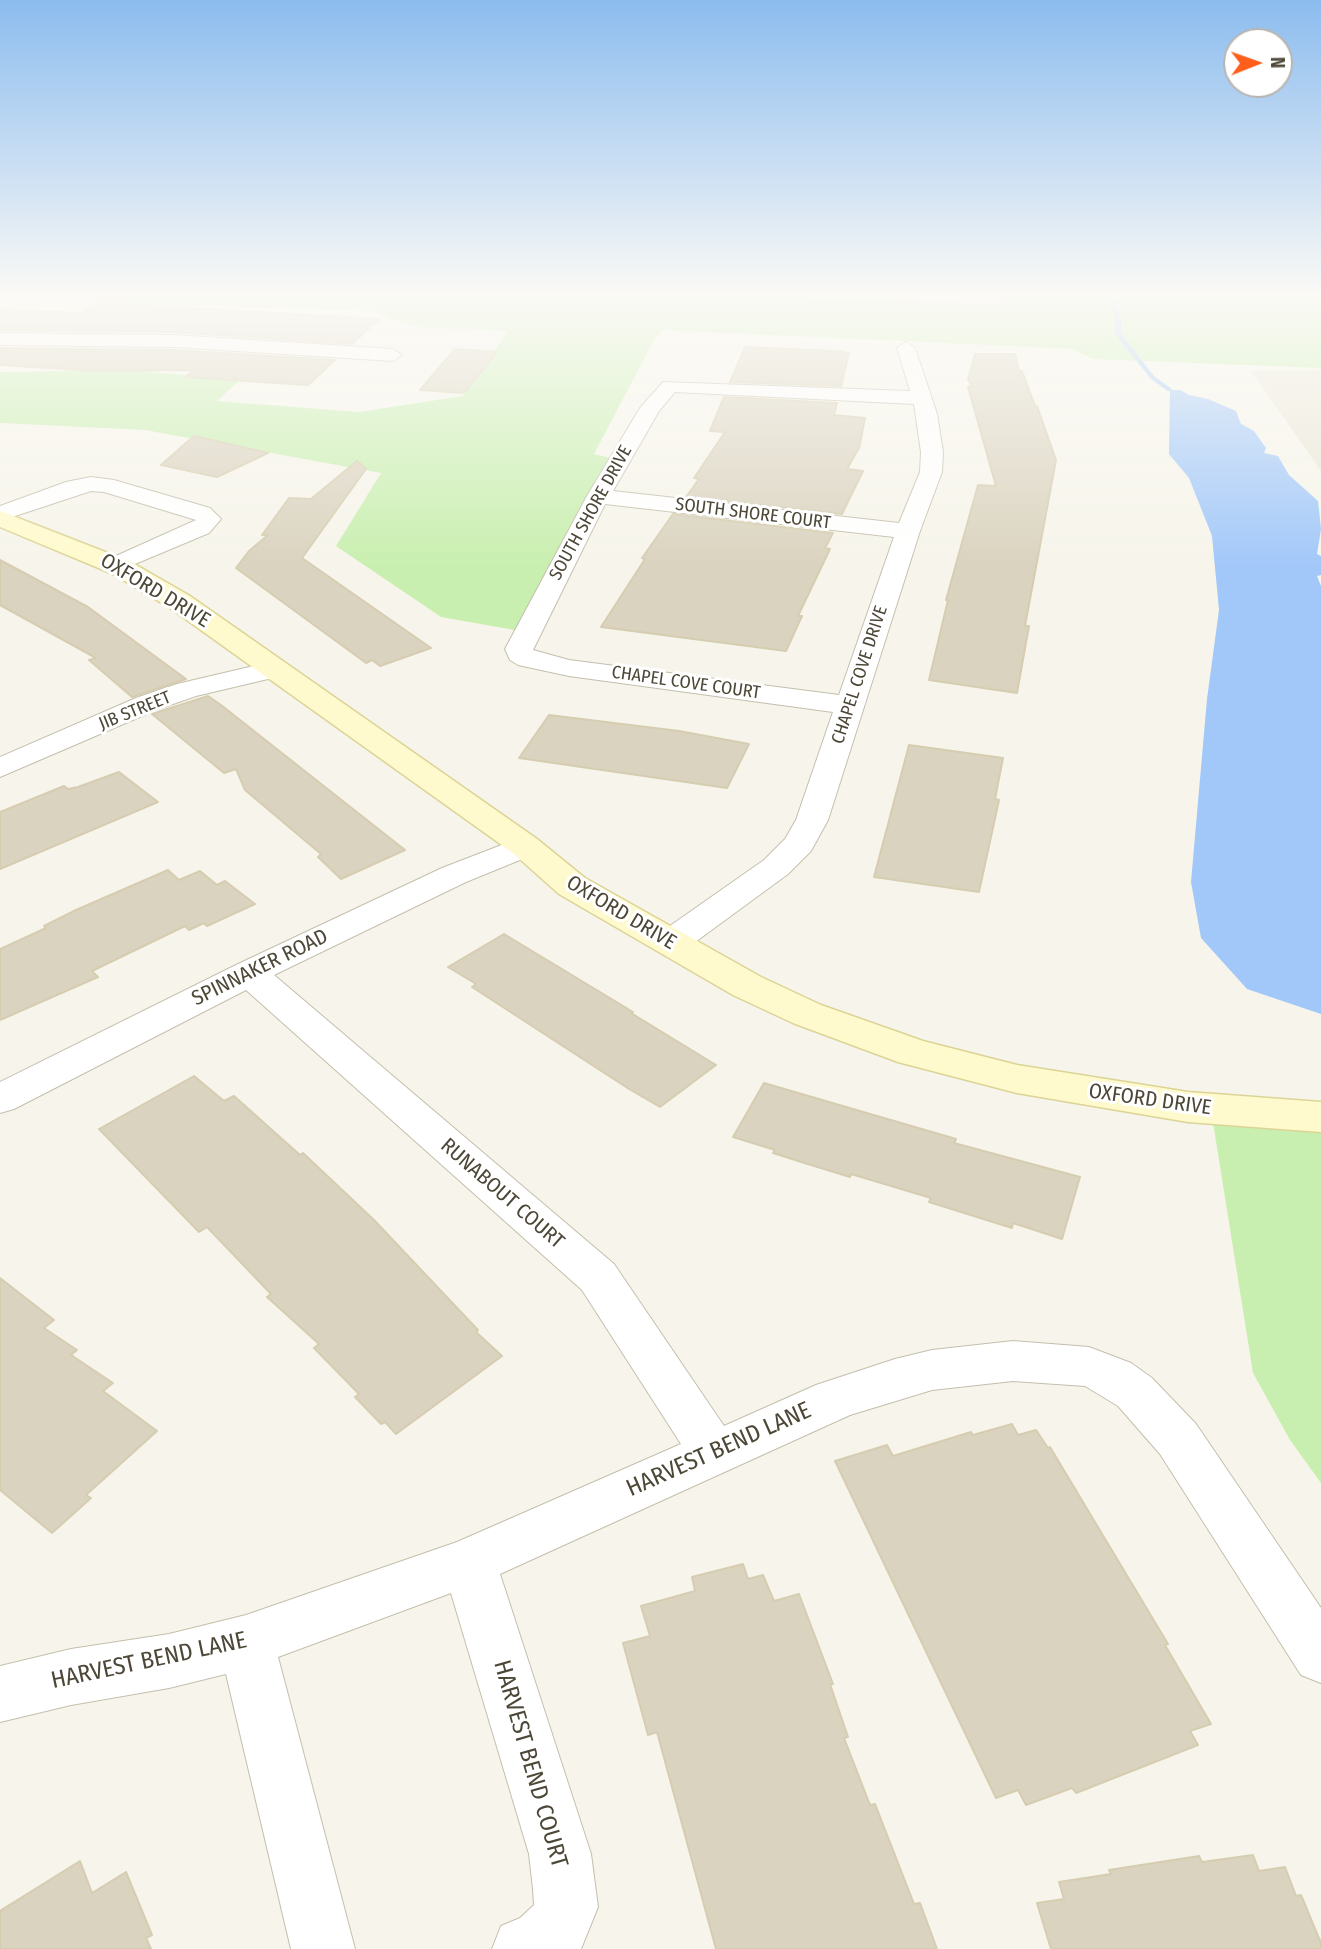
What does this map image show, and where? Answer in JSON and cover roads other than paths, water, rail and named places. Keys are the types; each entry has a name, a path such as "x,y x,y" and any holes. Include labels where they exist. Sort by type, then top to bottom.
{"street":[{"name":"SOUTH SHORE DRIVE","path":"524,657 520,654 521,643 598,496 656,399 670,386 677,385"},
{"name":"SOUTH SHORE DRIVE","path":"699,385 922,398"},
{"name":"CHAPEL COVE DRIVE","path":"670,943 776,867 799,844 812,820 908,531 931,472 929,429 918,385"},
{"path":"0,516 74,487 91,484 118,488 202,513 209,519 201,528 116,565"},
{"name":"SOUTH SHORE COURT","path":"598,496 908,531"},
{"name":"OXFORD DRIVE","path":"0,516 116,565 180,602 525,846 572,886 747,986 807,1014 912,1052 1017,1079 1199,1108 1321,1117"},
{"name":"CHAPEL COVE COURT","path":"524,657 569,668 850,705"},
{"name":"JIB STREET","path":"0,768 146,704 187,690 275,669"},
{"name":"SPINNAKER ROAD","path":"0,1099 249,973 454,875 525,846"},
{"name":"RUNABOUT COURT","path":"249,973 598,1277 714,1452"},
{"name":"HARVEST BEND LANE","path":"0,1694 71,1677 169,1661 246,1642 469,1562 832,1400 895,1378 932,1370 1013,1361 1089,1367 1114,1377 1135,1392 1178,1439 1321,1656"},
{"name":"HARVEST BEND COURT","path":"469,1562 562,1865 566,1907 558,1927 541,1944 524,1949"},
{"path":"246,1642 323,1949"}],"water":[{"path":"1170,390 1180,390 1236,411 1241,424 1254,431 1266,448 1264,453 1278,456 1289,475 1318,501 1321,529 1317,554 1321,556 1321,575 1317,576 1321,586 1321,1014 1247,989 1201,938 1191,882 1207,699 1219,610 1212,536 1189,478 1169,454"}],"waterway":[{"path":"1163,385 1170,390"}]}
